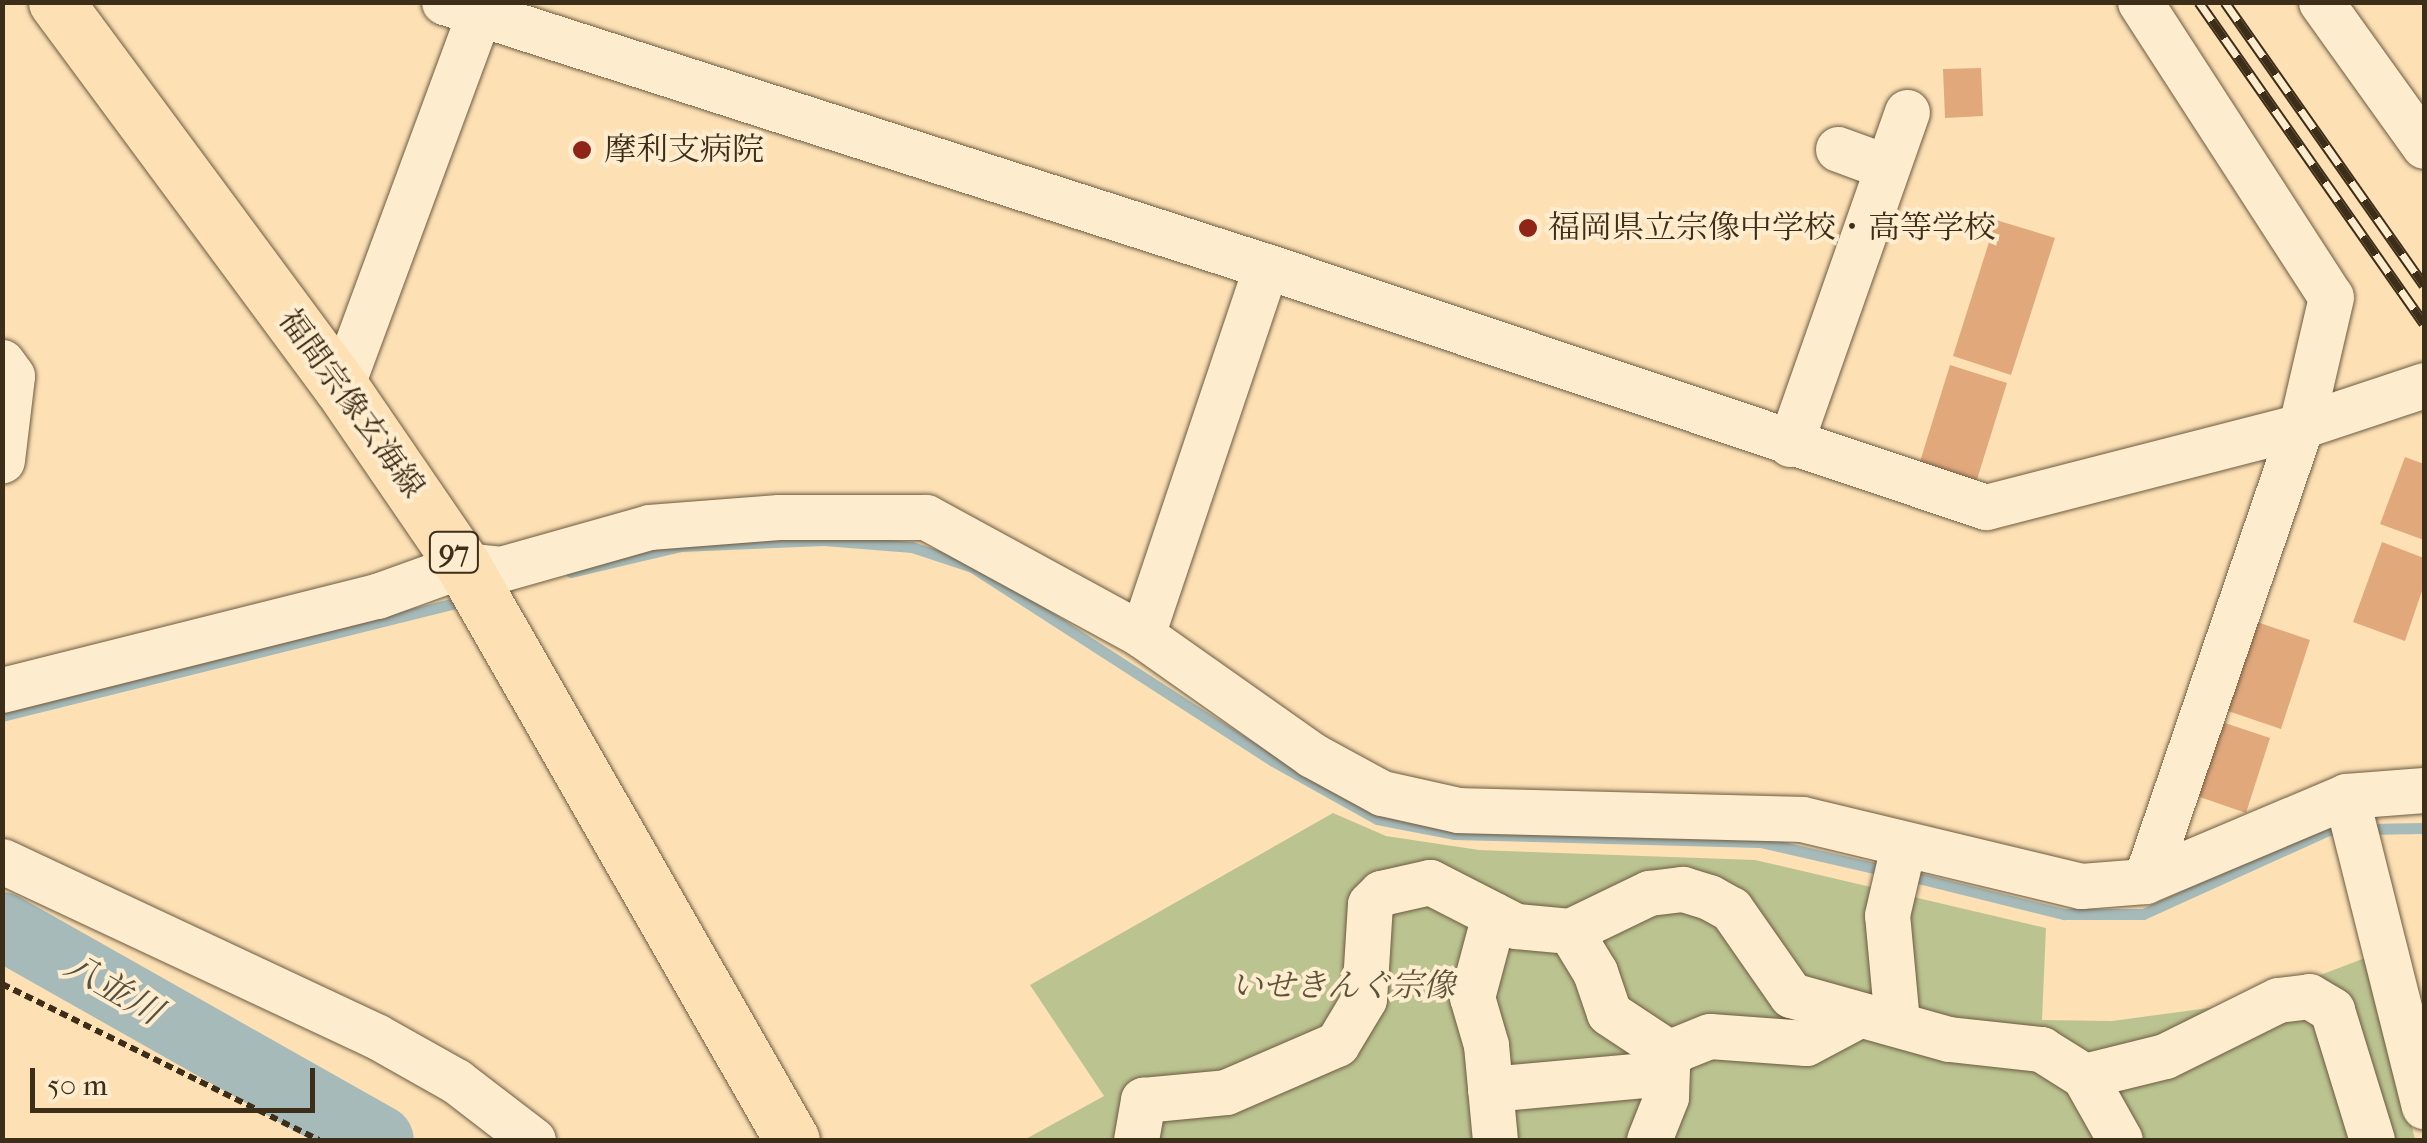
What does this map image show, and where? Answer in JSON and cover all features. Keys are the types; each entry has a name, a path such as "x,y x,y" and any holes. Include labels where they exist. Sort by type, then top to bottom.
{"main road":[{"name":"福間宗像玄海線","path":"56,2 341,387 463,565 792,1140"}],"street":[{"path":"2140,2 2330,296 2302,426 2145,881"},
{"path":"2321,2 2424,146"},
{"path":"341,387 462,8 1266,266 1986,507 2302,426 2424,385"},
{"path":"1790,444 1907,112"},
{"path":"1838,149 1887,167"},
{"path":"1142,635 1266,266"},
{"path":"2,362 12,376 2,460"},
{"path":"2,690 377,596 463,565 501,569 649,527 779,517 926,517 1142,635 1312,755 1382,793 1458,810 1802,818 1903,846 2081,886 2145,881 2346,796 2424,790"},
{"path":"2346,796 2424,1106"},
{"path":"1877,1019 1888,915 1903,846"},
{"path":"2,861 376,1036 456,1081 532,1140"},
{"path":"1136,1140 1143,1100 1226,1092 1337,1044 1364,999 1370,904 1381,892 1430,882 1516,926 1570,931 1649,893 1683,890 1709,897 1740,920 1790,995 1949,1039 2041,1049 2084,1076 2120,1140"},
{"path":"1494,915 1472,997 1490,1088 1495,1140"},
{"path":"1570,931 1596,972 1609,1014 1668,1063"},
{"path":"2084,1076 2165,1056 2278,1000 2309,996 2336,1020 2372,1140"},
{"path":"1490,1088 1668,1063 1710,1036 1806,1042 1877,1019"},
{"path":"1648,1140 1666,1097 1668,1063"}],"path":[{"path":"2,984 320,1140"}],"green space":[{"name":"いせきんぐ宗像","path":"1333,813 1386,836 1479,850 1755,860 2046,928 2042,1020 2112,1021 2246,1003 2373,955 2415,1140 1024,1140 1104,1096 1030,985"}],"building":[{"path":"1981,68 1983,116 1945,118 1943,69"},
{"path":"1996,220 2055,238 2011,375 1953,356"},
{"path":"1950,365 2007,383 1975,486 1918,468"},
{"path":"2405,457 2424,464 2424,540 2380,524"},
{"path":"2382,542 2424,558 2424,585 2405,641 2353,622"},
{"path":"2254,621 2310,640 2281,729 2225,710"},
{"path":"2222,722 2270,738 2246,813 2197,796"}],"waterway":[{"path":"571,572 680,546 824,540 912,547 972,567 1273,761 1377,819 1454,834 1760,842 1888,871"},
{"path":"2,716 466,600"},
{"path":"2364,829 2424,828"},
{"path":"1906,875 2064,914 2143,914 2328,830 2345,830"},
{"name":"八並川","path":"2,926 380,1140"}],"railway":[{"path":"2199,2 2424,323"},
{"path":"2225,2 2424,285"}],"place":[{"name":"摩利支病院","path":"582,150"},
{"name":"福岡県立宗像中学校・高等学校","path":"1528,228"}]}
